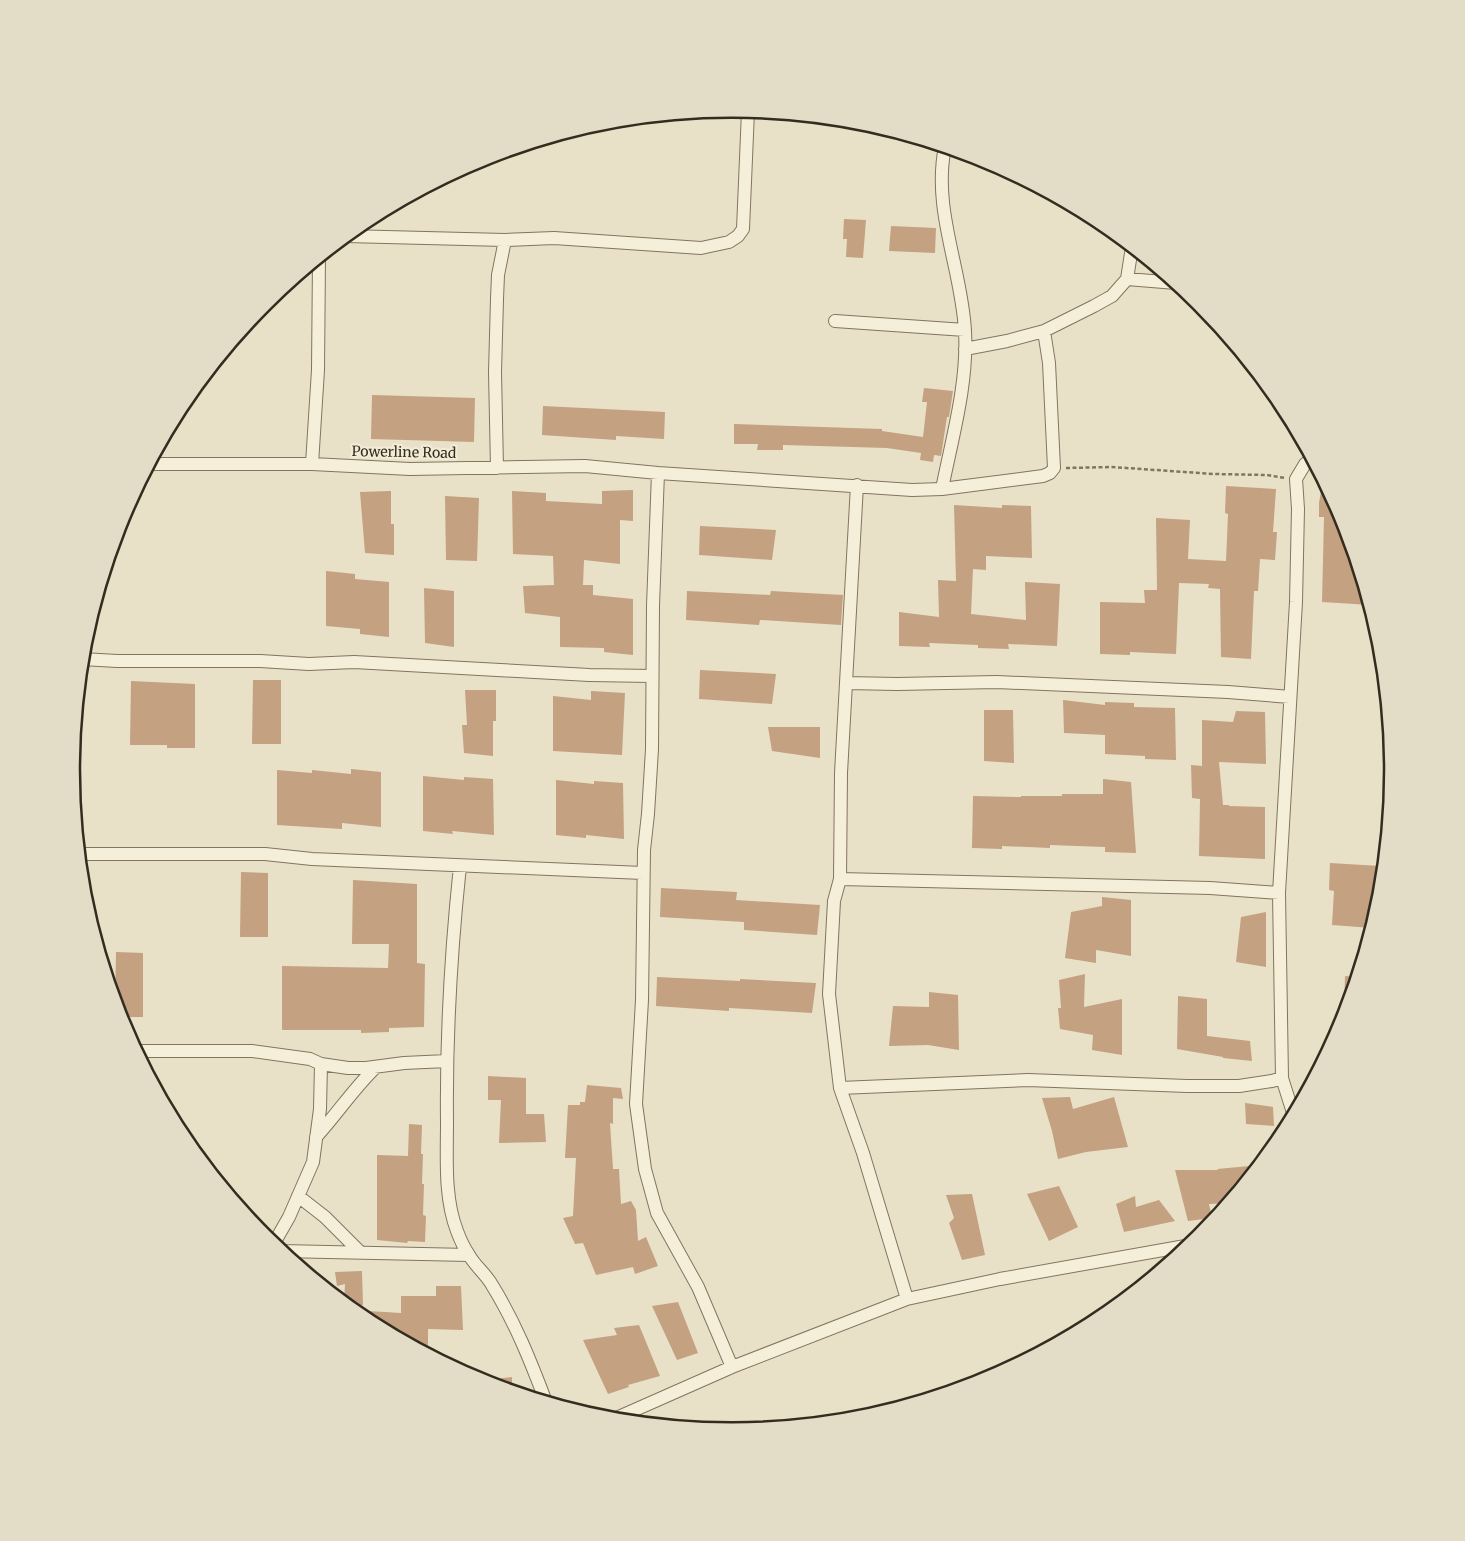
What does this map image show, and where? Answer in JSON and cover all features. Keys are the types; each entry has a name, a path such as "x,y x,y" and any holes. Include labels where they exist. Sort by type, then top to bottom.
{"street":[{"path":"358,236 506,240 554,238 701,248 729,242 738,236 743,229 748,118"},
{"path":"942,489 960,398 965,349 965,330 959,289 947,234 942,161 944,154"},
{"path":"497,468 495,372 497,299 498,275 506,240"},
{"path":"965,349 1007,341 1044,331 1112,296 1127,280 1131,254"},
{"path":"312,464 318,370 319,266"},
{"path":"1127,280 1166,282"},
{"path":"835,321 965,330"},
{"path":"1044,331 1049,363 1054,468"},
{"path":"1291,1107 1282,1078 1279,893 1298,559 1296,479 1307,462"},
{"name":"Powerline Road","path":"156,464 312,464 410,469 585,466 658,473 912,490 942,489 1043,476 1050,473 1054,468"},
{"path":"658,473 652,676 652,749 643,873 642,1000 636,1104 645,1169 657,1213 698,1287 732,1367"},
{"path":"857,485 841,773 840,879 834,901 829,994 840,1088 863,1153 907,1299"},
{"path":"90,659 260,661 310,664 354,662 589,675 652,676"},
{"path":"846,683 997,682 1228,692 1290,697"},
{"path":"86,854 265,854 312,859 643,873"},
{"path":"460,866 453,930 447,1061 447,1166 449,1200 457,1230 469,1255 491,1283 506,1310 528,1355 543,1394"},
{"path":"840,879 1210,888 1279,893"},
{"path":"144,1051 252,1051 310,1059 321,1064 348,1068 447,1061"},
{"path":"277,1238 289,1217 313,1162 320,1109 321,1064"},
{"path":"316,1138 338,1113 359,1083 376,1067"},
{"path":"840,1088 1028,1080 1239,1086 1282,1078"},
{"path":"298,1196 326,1217 360,1253"},
{"path":"627,1414 732,1367 907,1299 1000,1280 1176,1249"},
{"path":"292,1251 469,1255"}],"path":[{"path":"1054,468 1112,467 1214,474 1266,475 1296,479"}],"building":[{"path":"844,219 866,220 863,258 846,257 847,239 843,239"},
{"path":"891,226 936,228 935,253 889,251"},
{"path":"924,388 953,391 941,456 934,455 933,462 920,460 921,453 887,448 783,445 783,450 757,450 758,444 734,444 734,424 882,429 882,431 923,437 927,402 922,402"},
{"path":"372,395 475,398 474,442 371,439"},
{"path":"543,406 665,412 664,439 616,436 616,440 542,435"},
{"path":"1226,486 1276,489 1273,532 1277,532 1275,560 1260,559 1258,591 1254,591 1251,659 1221,657 1220,589 1208,588 1209,584 1179,583 1176,654 1130,652 1130,655 1100,654 1100,602 1145,603 1144,590 1157,590 1156,518 1190,520 1188,559 1226,561 1228,514 1225,513"},
{"path":"633,490 633,521 620,520 620,564 584,560 583,585 593,585 593,595 633,599 633,655 604,652 604,648 560,647 560,617 525,613 523,586 554,585 553,556 513,554 512,491 546,493 546,501 602,504 602,491"},
{"path":"391,491 391,524 394,524 394,555 365,553 360,492"},
{"path":"1322,491 1350,561 1364,605 1322,602 1324,517 1319,517 1319,503"},
{"path":"445,496 479,498 477,561 446,560"},
{"path":"954,505 1002,508 1002,505 1031,506 1032,558 986,556 986,570 973,569 971,614 1026,620 1025,582 1060,584 1057,646 1008,644 1009,649 978,648 978,645 929,643 930,647 899,646 899,612 939,617 938,580 956,581"},
{"path":"700,526 776,530 772,560 699,555"},
{"path":"326,571 355,574 355,579 389,582 389,637 360,634 360,629 326,626"},
{"path":"424,588 454,591 454,647 425,643"},
{"path":"687,591 770,595 771,591 843,595 841,625 760,620 759,625 686,620"},
{"path":"700,670 776,674 772,704 699,699"},
{"path":"253,680 281,680 281,744 252,744"},
{"path":"131,681 195,684 195,748 167,748 167,745 130,745"},
{"path":"465,690 496,690 496,721 493,721 493,756 464,753 462,725 467,725"},
{"path":"591,691 625,693 622,755 553,751 553,696 591,700"},
{"path":"1063,700 1105,705 1105,702 1134,703 1134,707 1175,708 1176,760 1145,759 1145,756 1105,754 1105,735 1064,733"},
{"path":"984,710 1013,710 1014,763 984,761"},
{"path":"1236,711 1265,712 1266,764 1219,762 1223,805 1265,807 1265,859 1199,856 1200,799 1192,798 1191,765 1202,766 1202,720 1233,722"},
{"path":"768,727 820,727 820,758 772,751"},
{"path":"351,769 381,772 381,827 342,823 342,829 277,825 277,770 312,773 312,770 351,774"},
{"path":"423,776 464,780 464,777 493,779 494,835 452,831 453,834 423,831"},
{"path":"1103,779 1131,782 1136,853 1105,852 1105,847 1050,845 1050,848 1002,846 1002,849 972,848 973,796 1021,797 1103,794"},
{"path":"556,780 594,784 594,781 623,783 624,839 586,835 586,838 556,835"},
{"path":"1330,863 1377,866 1366,928 1332,925 1334,891 1329,890"},
{"path":"241,872 268,873 268,937 240,937"},
{"path":"353,880 417,884 417,963 425,964 424,1027 389,1028 389,1032 361,1033 361,1030 282,1030 282,966 388,968 389,944 352,944"},
{"path":"661,888 737,892 736,900 820,905 817,935 744,930 744,922 660,917"},
{"path":"1102,897 1131,900 1131,956 1096,950 1096,963 1065,958 1071,912 1102,906"},
{"path":"1266,912 1266,967 1236,962 1241,917"},
{"path":"116,952 143,953 143,1017 129,1017 115,981"},
{"path":"1085,974 1084,1007 1122,999 1122,1055 1092,1050 1093,1035 1060,1029 1058,1008 1061,1008 1059,980"},
{"path":"1345,976 1351,976 1350,980 1344,995"},
{"path":"657,977 816,983 812,1013 729,1008 729,1011 656,1006"},
{"path":"929,992 958,995 959,1050 928,1045 889,1046 893,1006 929,1007"},
{"path":"1178,996 1207,999 1207,1036 1250,1041 1252,1061 1223,1058 1177,1049"},
{"path":"488,1076 526,1078 526,1114 544,1114 546,1142 499,1143 501,1100 488,1100"},
{"path":"587,1085 621,1088 623,1099 613,1098 613,1124 610,1123 613,1169 619,1169 621,1204 631,1201 636,1210 638,1241 646,1237 658,1266 635,1274 633,1267 596,1275 583,1243 575,1244 563,1218 573,1216 576,1158 565,1158 568,1105 580,1105 580,1102 585,1102"},
{"path":"1070,1097 1073,1109 1114,1097 1128,1147 1086,1152 1058,1159 1042,1098"},
{"path":"1245,1103 1273,1107 1274,1126 1246,1124"},
{"path":"409,1124 422,1125 421,1154 423,1154 422,1184 424,1184 423,1215 426,1216 425,1242 408,1241 407,1243 377,1240 377,1155 408,1156"},
{"path":"1252,1166 1221,1203 1209,1204 1211,1214 1206,1219 1188,1221 1175,1170"},
{"path":"1059,1186 1078,1227 1049,1241 1027,1194"},
{"path":"972,1194 985,1255 962,1260 949,1223 954,1218 946,1195"},
{"path":"1135,1196 1136,1207 1159,1200 1175,1221 1124,1232 1116,1204"},
{"path":"362,1271 363,1305 359,1305 344,1295 345,1284 337,1286 335,1272"},
{"path":"436,1286 461,1286 463,1330 428,1329 428,1348 367,1311 401,1313 401,1296 436,1296"},
{"path":"678,1302 698,1353 677,1360 652,1306"},
{"path":"639,1325 660,1376 628,1385 629,1387 608,1394 583,1340 617,1335 614,1328"},
{"path":"512,1377 512,1384 498,1379"}]}
